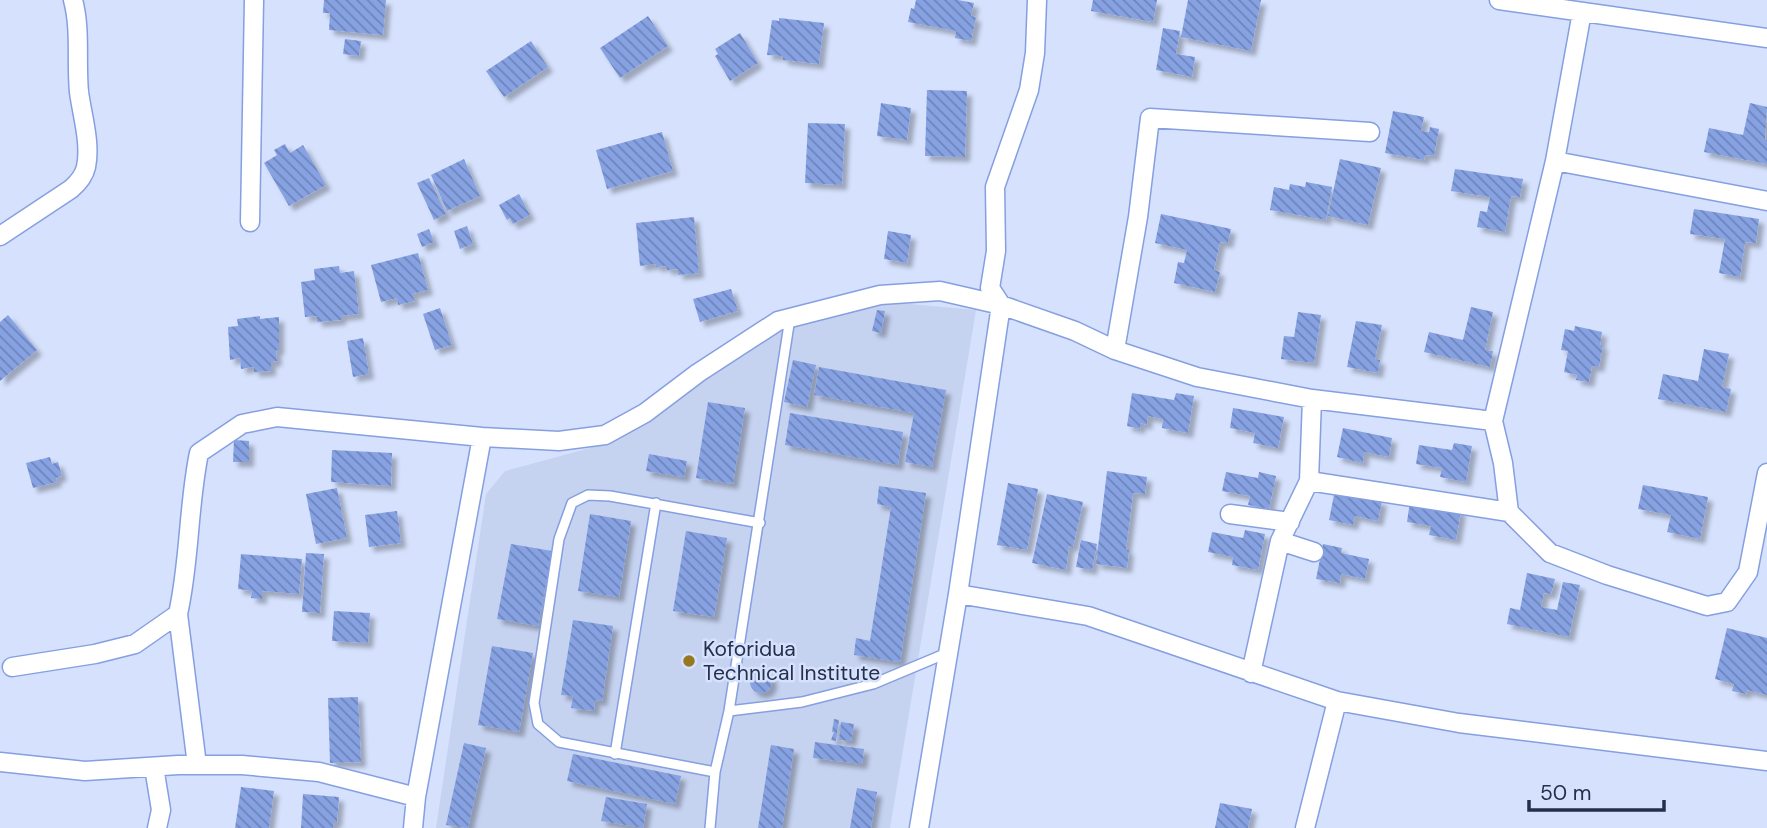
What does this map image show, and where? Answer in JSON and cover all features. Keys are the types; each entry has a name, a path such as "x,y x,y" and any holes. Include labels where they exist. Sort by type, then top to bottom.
{"street":[{"path":"0,236 71,189 81,180 86,167 79,88 79,40 73,0"},
{"path":"250,222 254,0"},
{"path":"919,828 949,652 1001,305 990,288 996,251 995,187 1030,90 1035,53 1037,0"},
{"path":"1499,0 1582,12 1606,7 1767,38"},
{"path":"1509,512 1503,463 1493,421 1555,161 1582,12"},
{"path":"1115,350 1138,218 1150,118 1370,132"},
{"path":"1555,161 1767,201"},
{"path":"198,765 178,614 185,584 191,490 199,453 243,424 277,417 482,437 559,441 605,435 645,413 698,373 778,321 880,295 940,291 1001,305 1075,331 1115,350 1196,377 1312,399 1493,421"},
{"path":"1251,673 1280,541 1309,481 1312,399"},
{"path":"413,828 416,797 482,437"},
{"path":"1309,481 1509,512 1550,553 1607,575 1707,606 1727,602 1748,572 1767,473"},
{"path":"1230,514 1290,522"},
{"path":"1280,541 1314,552"},
{"path":"958,594 1088,616 1337,701 1459,723 1767,761"},
{"path":"12,667 135,644 178,614"},
{"path":"1305,828 1337,701"},
{"path":"0,762 85,772 242,765 319,772 416,797"},
{"path":"154,767 161,810 157,828"}],"lane":[{"path":"710,828 715,772 729,711 790,318"},
{"path":"715,772 559,742 538,724 534,703 559,539 572,503 588,495 656,503 760,523"},
{"path":"615,754 656,503"},
{"path":"729,711 802,702 873,684 949,652"}],"shaded area":[{"name":"Koforidua Technical Institute","path":"887,302 976,310 890,828 436,828 486,494 505,471 601,445 747,342 790,325"}],"building":[{"path":"324,0 386,0 383,35 329,30 330,13 323,13"},
{"path":"916,0 958,0 974,3 971,16 976,17 971,41 955,38 956,31 908,22"},
{"path":"1093,0 1157,0 1153,22 1091,11"},
{"path":"1188,0 1261,0 1251,51 1181,37"},
{"path":"648,16 668,46 620,78 600,48"},
{"path":"779,18 824,23 819,64 783,60 783,56 767,55 772,20 779,21"},
{"path":"1163,28 1180,31 1176,54 1195,57 1192,77 1156,70"},
{"path":"740,33 758,63 730,81 715,56 718,54 715,49"},
{"path":"345,39 361,41 359,56 343,54"},
{"path":"531,41 548,67 504,97 486,71"},
{"path":"927,90 967,91 965,157 925,156"},
{"path":"881,103 911,108 907,140 877,136"},
{"path":"1750,103 1767,107 1767,164 1704,152 1709,128 1743,135"},
{"path":"1393,111 1424,117 1421,131 1429,132 1430,127 1439,129 1434,156 1425,155 1424,160 1385,153"},
{"path":"808,123 845,124 842,185 805,183"},
{"path":"662,132 673,171 607,189 596,150"},
{"path":"285,144 290,153 303,145 326,185 289,206 264,163 277,155 274,150"},
{"path":"464,159 480,196 447,211 431,175"},
{"path":"1340,159 1381,168 1368,225 1328,216"},
{"path":"1455,169 1523,179 1520,197 1511,196 1505,232 1477,227 1480,211 1487,212 1490,197 1451,191"},
{"path":"429,178 446,214 434,220 417,183"},
{"path":"1306,182 1332,187 1326,220 1270,210 1274,187 1289,190 1290,184 1305,187"},
{"path":"519,194 530,215 513,224 510,218 507,220 499,205"},
{"path":"1694,209 1759,219 1756,243 1745,242 1740,277 1719,273 1725,239 1690,234"},
{"path":"1161,214 1231,229 1228,243 1220,242 1214,270 1220,272 1215,292 1174,283 1178,262 1184,263 1187,250 1155,243"},
{"path":"694,217 699,273 678,275 678,269 667,270 666,266 640,266 636,223"},
{"path":"467,226 473,244 460,249 454,231"},
{"path":"429,229 434,242 422,247 417,234"},
{"path":"888,231 911,235 907,263 884,259"},
{"path":"418,253 428,290 412,294 415,301 398,305 397,298 381,302 371,265"},
{"path":"339,266 340,273 354,271 359,314 341,316 341,320 317,322 317,316 305,317 301,282 315,280 314,269"},
{"path":"731,289 738,311 700,322 693,299"},
{"path":"1471,307 1493,312 1485,350 1493,351 1490,367 1424,352 1429,332 1463,340"},
{"path":"440,308 452,345 435,350 423,314"},
{"path":"877,310 885,311 881,333 872,331"},
{"path":"1298,312 1321,315 1314,363 1281,359 1284,336 1294,337"},
{"path":"8,315 37,350 0,381 0,322"},
{"path":"260,316 260,319 279,317 279,350 276,350 277,361 271,362 271,371 254,372 254,367 241,369 240,358 230,360 228,327 238,326 237,319"},
{"path":"1356,321 1382,325 1375,359 1380,360 1378,373 1347,367"},
{"path":"1575,326 1602,332 1600,345 1603,345 1599,367 1592,366 1589,382 1576,380 1577,375 1564,372 1568,351 1561,350 1565,329 1574,331"},
{"path":"363,338 369,374 353,377 347,341"},
{"path":"1704,349 1729,354 1722,387 1731,389 1726,412 1658,399 1663,374 1698,381"},
{"path":"793,360 816,365 807,407 784,402"},
{"path":"819,367 946,390 932,467 905,462 914,413 814,395"},
{"path":"1132,393 1174,400 1176,393 1194,396 1188,433 1162,428 1163,419 1148,416 1147,425 1141,423 1140,429 1127,426"},
{"path":"708,402 745,408 733,484 696,478"},
{"path":"1233,408 1284,417 1278,448 1253,443 1255,433 1230,428"},
{"path":"790,413 903,432 898,465 785,445"},
{"path":"1343,428 1392,438 1389,457 1364,452 1363,463 1337,457"},
{"path":"234,440 249,441 249,462 233,462"},
{"path":"1454,443 1472,446 1466,482 1440,477 1442,468 1416,464 1419,445 1452,450"},
{"path":"332,450 392,453 391,486 331,482"},
{"path":"649,454 687,461 684,477 646,471"},
{"path":"50,457 52,464 58,462 62,476 56,478 57,482 33,488 26,463"},
{"path":"1107,471 1147,477 1145,494 1133,493 1126,550 1129,550 1127,568 1096,564"},
{"path":"1226,472 1258,478 1259,472 1276,476 1269,509 1248,505 1250,496 1222,491"},
{"path":"1008,483 1038,489 1027,550 997,545"},
{"path":"1643,485 1708,497 1700,539 1667,532 1671,515 1638,509"},
{"path":"879,486 926,493 900,662 854,655 856,638 870,641 891,507 877,504"},
{"path":"337,488 347,538 316,544 306,494"},
{"path":"1335,490 1382,501 1378,521 1355,516 1353,525 1329,520"},
{"path":"1047,494 1083,502 1073,547 1069,546 1066,570 1032,563"},
{"path":"1410,501 1461,510 1456,540 1429,535 1431,526 1407,522"},
{"path":"397,511 401,543 369,547 365,515"},
{"path":"590,514 631,521 619,597 578,591"},
{"path":"1245,530 1265,534 1258,570 1232,565 1233,557 1208,552 1212,532 1243,538"},
{"path":"686,531 727,538 714,617 673,611"},
{"path":"1081,540 1097,544 1092,570 1076,567"},
{"path":"511,544 552,551 538,626 497,619"},
{"path":"1323,544 1342,548 1341,553 1369,559 1365,579 1341,574 1340,583 1316,579"},
{"path":"306,553 324,554 320,613 302,612"},
{"path":"241,554 302,559 299,594 262,591 262,599 251,598 252,591 238,589"},
{"path":"1527,573 1555,579 1551,594 1544,593 1541,607 1557,610 1563,582 1580,585 1569,637 1507,624 1510,608 1520,610"},
{"path":"334,611 370,613 368,643 332,641"},
{"path":"573,620 613,626 602,701 595,700 594,711 571,708 573,696 561,695"},
{"path":"1727,628 1767,638 1767,695 1747,690 1746,694 1732,691 1734,684 1715,679"},
{"path":"492,646 533,653 519,732 478,725"},
{"path":"761,671 769,674 772,682 769,690 761,693 753,690 750,682 753,674"},
{"path":"358,697 361,762 330,763 328,698"},
{"path":"834,719 839,720 836,741 831,740"},
{"path":"841,722 854,724 851,741 839,740"},
{"path":"815,742 864,749 862,764 813,758"},
{"path":"464,743 486,748 468,828 446,825"},
{"path":"771,745 794,749 782,828 758,828"},
{"path":"573,754 681,776 675,804 567,781"},
{"path":"241,787 274,791 269,828 235,828"},
{"path":"857,788 877,792 871,828 850,828"},
{"path":"303,794 339,797 337,822 334,822 333,828 301,828"},
{"path":"606,797 647,804 643,828 601,821"},
{"path":"1220,803 1252,809 1248,828 1215,828"}],"place":[{"name":"Koforidua Technical Institute","path":"689,661"}]}
